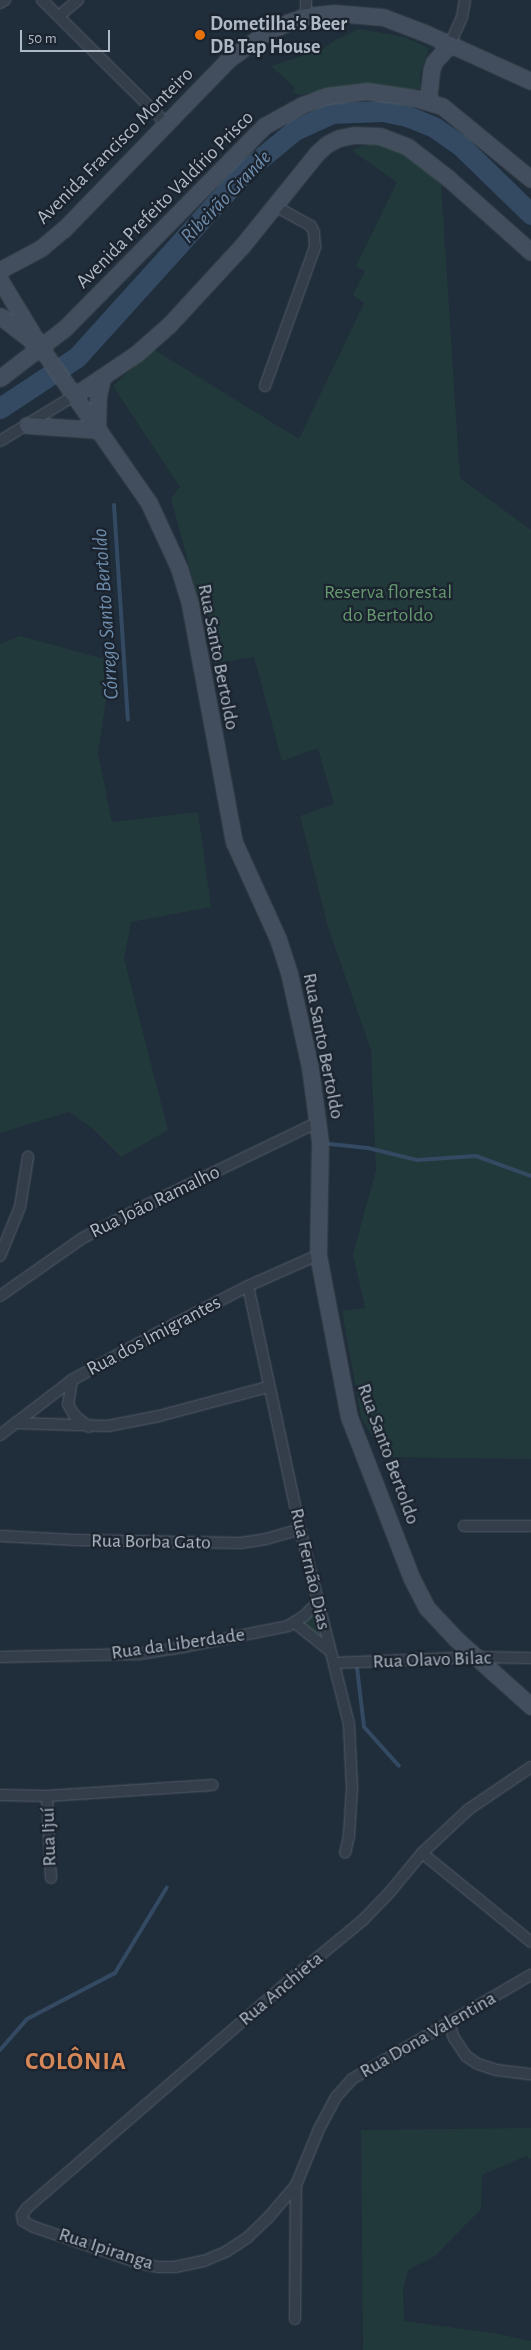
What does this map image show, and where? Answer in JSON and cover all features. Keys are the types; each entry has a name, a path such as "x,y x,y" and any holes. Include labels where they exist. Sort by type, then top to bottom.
{"main road":[{"name":"Avenida Francisco Monteiro","path":"0,270 41,248 64,229 236,53 268,31 306,16 334,13 383,17 450,44 531,81"},
{"path":"428,101 430,71 434,62 450,44"},
{"name":"Avenida Prefeito Valdírio Prisco","path":"0,378 45,354 82,311 264,126 302,104 327,96 354,92 385,93 428,101 442,106 464,121 531,178"},
{"path":"75,395 102,379 136,354 169,325 208,285 317,153 327,144 339,138 355,135 380,136 408,146 448,178 531,252"},
{"path":"0,280 45,354"},
{"path":"0,316 45,354"},
{"name":"Rua Santo Bertoldo","path":"45,354 149,503 179,568 193,620 234,842 278,939 289,973 310,1068 320,1142 318,1255 348,1416 411,1577 427,1608 456,1639 531,1706"},
{"path":"27,425 98,429 98,396 102,379"}],"street":[{"path":"0,3 5,0"},
{"path":"42,0 167,124"},
{"path":"59,16 78,0"},
{"path":"306,0 306,16"},
{"path":"450,44 462,17 465,0"},
{"path":"265,386 315,248 314,232 311,226 275,206"},
{"path":"0,442 75,395"},
{"name":"Rua João Ramalho","path":"0,1296 81,1239 140,1208 318,1122"},
{"path":"0,1256 20,1207 28,1157"},
{"name":"Rua dos Imigrantes","path":"0,1435 72,1380 248,1286 318,1255"},
{"name":"Rua Fernão Dias","path":"248,1286 268,1387 300,1529 349,1724 352,1758 349,1836 344,1853"},
{"path":"72,1380 68,1404 74,1415 89,1427"},
{"path":"15,1424 108,1426 159,1416 268,1387"},
{"path":"464,1526 531,1526"},
{"name":"Rua Borba Gato","path":"0,1536 76,1540 241,1543 266,1539 300,1529"},
{"name":"Rua da Liberdade","path":"0,1657 139,1654 227,1639 294,1623 318,1602"},
{"path":"294,1623 329,1650"},
{"name":"Rua Olavo Bilac","path":"334,1662 478,1657 531,1658"},
{"name":"Rua Anchieta","path":"27,2208 283,1986 363,1920 390,1892 422,1853 469,1809 531,1767"},
{"path":"0,1795 47,1796 213,1785"},
{"name":"Rua Ijuí","path":"47,1796 51,1878"},
{"path":"422,1853 531,1942"},
{"name":"Rua Dona Valentina","path":"296,2185 319,2129 336,2097 361,2071 531,1975"},
{"path":"449,2023 454,2038 466,2056 478,2064 496,2070 531,2074"},
{"path":"295,2319 296,2185"},
{"name":"Rua Ipiranga","path":"27,2208 22,2218 34,2227 139,2263 175,2267 204,2261 227,2251 247,2238 268,2218 296,2185"}],"green space":[{"path":"359,29 404,37 429,48 420,74 421,89 332,89 299,95 292,92 295,89 293,86 271,66 323,49 335,40"},
{"name":"Reserva florestal do Bertoldo","path":"372,143 398,147 441,184 460,478 531,530 531,1459 385,1457 361,1417 342,1311 365,1308 353,1254 376,1170 371,1050 327,924 300,816 334,804 318,748 282,761 254,657 215,663 171,498 180,487 113,386 153,349 299,439 364,303 353,295 365,271 356,266 397,182 351,150"},
{"path":"20,636 112,661 98,753 112,822 198,812 211,907 131,922 124,959 168,1130 121,1157 92,1128 69,1112 0,1133 0,644"},
{"path":"311,1610 316,1612 326,1646 302,1624"},
{"path":"531,2128 531,2159 526,2156 482,2175 481,2209 435,2256 408,2270 403,2292 404,2321 493,2333 531,2341 531,2350 363,2350 361,2130"}],"waterway":[{"name":"Ribeirão Grande","path":"0,408 77,357 245,171 295,130 332,113 383,111 407,116 434,127 461,146 531,214"},
{"name":"Córrego Santo Bertoldo","path":"114,505 128,720"},
{"path":"330,1144 368,1148 417,1160 476,1156 531,1176"},
{"name":"Córrego Santo Bertoldo","path":"357,1668 364,1727 399,1766"},
{"path":"0,2050 27,2019 115,1973 167,1887"}],"place":[{"name":"Dometilha's Beer DB Tap House","path":"200,35"}],"district":[{"name":"COLÔNIA","path":"76,2062"}]}
